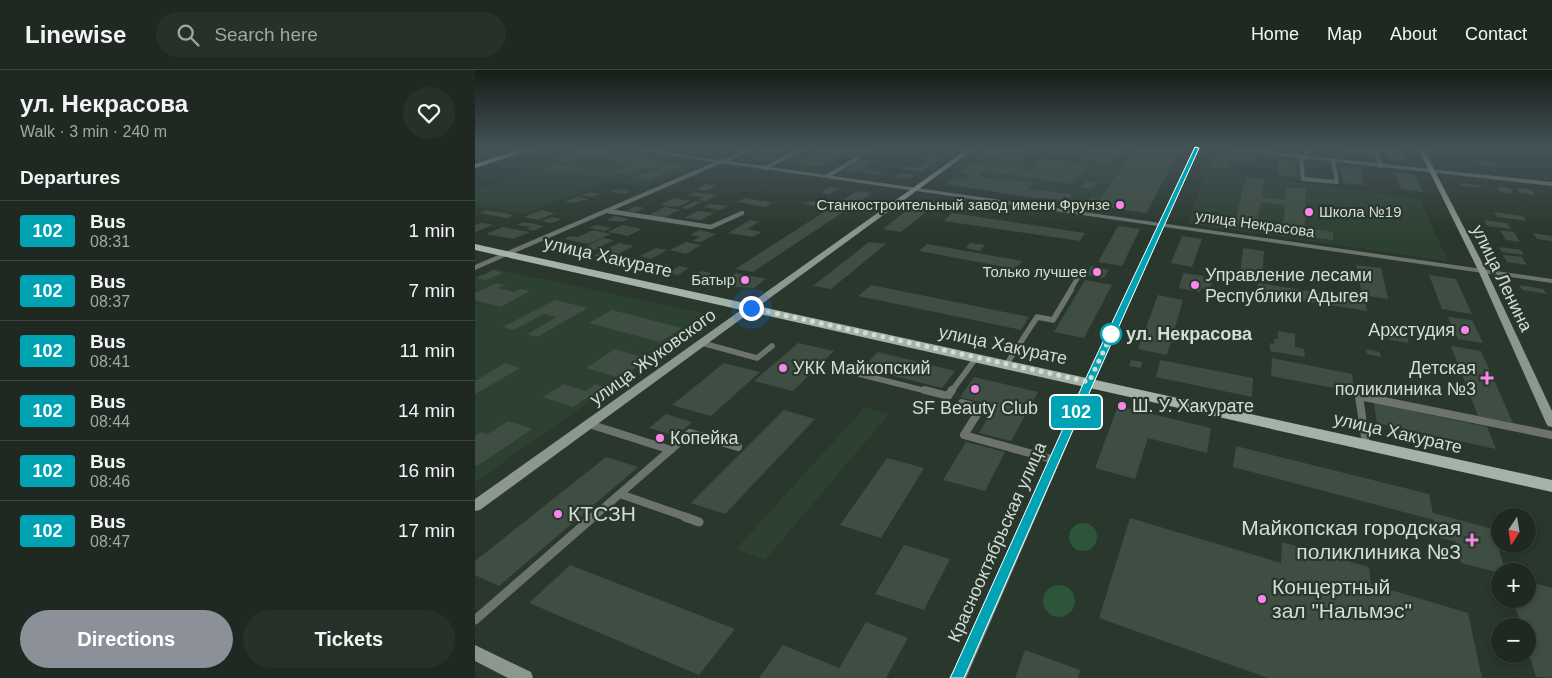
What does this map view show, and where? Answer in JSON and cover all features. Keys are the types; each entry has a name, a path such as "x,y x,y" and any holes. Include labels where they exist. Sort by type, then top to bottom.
{"main road":[{"name":"улица Хакурате","path":"475,247 1552,486"}],"street":[{"path":"475,268 688,176"},
{"name":"улица Некрасова","path":"830,176 1552,281"},
{"name":"улица Жуковского","path":"475,506 934,176"},
{"name":"Краснооктябрьская улица","path":"958,678 1089,382 1184,176"},
{"name":"улица Ленина","path":"1434,176 1482,270 1552,423"},
{"path":"1481,176 1552,184"},
{"path":"475,652 525,678"}],"lane":[{"path":"1303,176 1303,179 1337,182 1336,176"},
{"path":"608,210 711,228 742,213"},
{"path":"1007,365 1037,317 1053,320 1077,279"},
{"path":"702,343 757,358 772,346"},
{"path":"859,374 948,396 976,358"},
{"path":"1366,444 1359,396 1552,435"},
{"path":"962,403 981,408 964,435 1055,460"},
{"path":"589,424 671,450"},
{"path":"475,620 690,433 738,447"},
{"path":"620,494 699,522"}],"shaded area":[{"path":"515,176 671,176 645,187 608,181 524,214 475,205 475,190"},
{"path":"952,176 1165,176 1148,213 941,185"},
{"name":"Школа №19","path":"1204,176 1247,176 1420,199 1448,261 1188,224"},
{"path":"495,269 713,315 475,482 475,278"},
{"path":"865,407 889,414 765,560 736,549"}],"green space":[{"path":"1083,523 1093,527 1097,537 1093,547 1083,551 1073,547 1069,537 1073,527"},
{"path":"1059,585 1071,589 1075,601 1071,613 1059,617 1047,613 1043,601 1047,589"}],"building":[{"path":"635,176 658,176 649,180 633,177"},
{"path":"895,176 914,176 909,179"},
{"path":"968,176 978,176 1034,183 1029,189 1072,194 1067,201 1041,197 1039,199 946,184 953,179 964,180"},
{"path":"1020,176 1078,176 1072,184"},
{"path":"1116,176 1166,176 1146,213 1086,204 1091,197 1100,199"},
{"path":"1342,176 1362,176 1364,185 1343,183"},
{"path":"1397,176 1416,176 1423,192 1401,189"},
{"path":"1246,177 1264,180 1261,197 1285,200 1287,187 1306,189 1305,228 1333,232 1333,240 1234,226","holes":["1261,202 1285,205 1283,225 1257,221"]},
{"path":"1086,181 1097,183 1091,189 1080,187"},
{"path":"1460,183 1479,185 1481,188 1462,186"},
{"path":"706,184 716,186 706,191 696,189"},
{"path":"829,187 840,188 830,194 820,193"},
{"path":"1497,187 1510,188 1514,194 1500,192"},
{"path":"1516,188 1530,189 1535,195 1520,193"},
{"path":"617,189 631,191 624,194 610,192"},
{"path":"857,191 872,193 753,272 735,269"},
{"path":"590,192 601,194 592,197 581,195"},
{"path":"695,192 718,195 706,201 698,200 703,197 688,195"},
{"path":"578,197 589,199 571,203 564,202"},
{"path":"674,198 691,201 677,207 660,205"},
{"path":"745,198 773,203 765,207 737,202"},
{"path":"920,200 937,203 901,232 883,229"},
{"path":"695,201 702,202 688,209 681,208"},
{"path":"809,201 822,203 816,206 803,204"},
{"path":"711,204 728,206 720,210 703,207"},
{"path":"636,206 645,208 635,212 626,211"},
{"path":"665,207 680,210 663,218 649,215"},
{"path":"487,210 514,215 507,218 480,213"},
{"path":"541,210 555,213 538,220 524,217"},
{"path":"698,211 714,213 701,220 684,218"},
{"path":"1494,212 1523,216 1527,221 1497,217"},
{"path":"952,213 1085,233 1080,241 944,221"},
{"path":"615,216 629,219 622,222 607,220"},
{"path":"552,217 562,219 552,223 541,221"},
{"path":"750,220 759,222 747,229 762,232 753,237 728,233"},
{"path":"1484,220 1507,223 1511,229 1487,226"},
{"path":"524,222 544,226 534,231 527,229 531,227 517,225"},
{"path":"482,223 493,225 475,232 475,225"},
{"path":"596,225 611,228 604,231 589,228"},
{"path":"622,225 642,229 628,236 608,232"},
{"path":"1118,226 1140,229 1122,266 1098,262"},
{"path":"503,227 530,232 513,239 486,234"},
{"path":"593,230 611,234 588,244 564,239 570,236 578,237"},
{"path":"699,230 716,234 701,242 692,241 700,237 690,235"},
{"path":"1500,230 1514,232 1520,242 1506,240"},
{"path":"1533,233 1552,236 1552,241 1537,239"},
{"path":"1182,236 1202,239 1192,267 1171,263"},
{"path":"603,238 614,240 586,254 575,252"},
{"path":"686,242 701,245 686,254 670,250"},
{"path":"869,242 886,244 831,289 813,286"},
{"path":"553,243 564,245 555,250 543,247"},
{"path":"619,243 634,246 608,259 593,256"},
{"path":"970,243 985,245 980,251 966,248"},
{"path":"927,244 1022,261 1016,269 919,251"},
{"path":"1499,247 1521,250 1524,255 1502,252"},
{"path":"656,248 667,250 651,259 640,256"},
{"path":"1243,248 1264,251 1262,279 1240,275"},
{"path":"1503,255 1522,257 1527,265 1507,262"},
{"path":"660,263 670,265 659,272 649,269"},
{"path":"1356,265 1381,268 1388,299 1362,295"},
{"path":"679,266 689,268 678,275 668,273"},
{"name":"Только лучшее","path":"1091,266 1109,270 1104,278 1086,275"},
{"path":"493,270 503,273 486,280 476,278"},
{"path":"701,271 711,273 701,280 690,277"},
{"name":"Батыр","path":"736,273 766,279 754,288 733,287 728,285 729,282 723,281"},
{"name":"Управление лесами Республики Адыгея","path":"1183,273 1204,276 1203,281 1212,282 1210,290 1201,288 1200,292 1179,288"},
{"path":"1429,275 1456,279 1472,314 1442,309"},
{"path":"1085,280 1112,285 1084,338 1054,332"},
{"path":"497,283 505,285 498,288 514,292 521,289 530,291 500,307 475,300 475,293"},
{"path":"1258,283 1365,300 1367,311 1257,293"},
{"path":"871,285 1029,317 1021,330 858,296"},
{"path":"1519,285 1543,289 1547,294 1522,290"},
{"path":"1158,295 1183,300 1167,355 1138,349"},
{"path":"555,300 588,308 537,337 527,334 557,317 544,314 514,330 503,327"},
{"path":"612,310 682,328 660,342 589,323"},
{"name":"Архстудия","path":"1448,317 1472,320 1483,343 1458,339"},
{"path":"1278,331 1295,334 1295,347 1304,349 1305,357 1270,351 1270,343 1274,344 1274,339 1278,339"},
{"path":"1388,333 1407,337 1409,343 1389,340"},
{"path":"798,343 834,351 793,391 754,381"},
{"path":"1451,346 1481,351 1513,423 1478,416"},
{"path":"615,349 648,359 620,378 586,368"},
{"path":"1366,349 1380,352 1381,357 1367,354"},
{"path":"878,352 955,371 942,388 862,368"},
{"path":"1272,358 1352,374 1355,392 1271,376"},
{"path":"1131,360 1142,362 1141,368 1129,366"},
{"path":"1160,360 1253,378 1252,397 1156,377"},
{"path":"505,363 520,368 475,394 475,381"},
{"path":"724,363 760,372 711,416 672,405"},
{"path":"974,377 1038,392 1011,441 979,433 995,406 960,397"},
{"path":"564,384 585,391 595,384 603,387 573,407 543,397"},
{"path":"1374,403 1487,427 1496,449 1377,423"},
{"path":"1118,406 1211,428 1207,453 1148,438 1135,479 1095,468"},
{"path":"784,410 815,419 725,514 691,503"},
{"path":"666,414 692,422 676,436 649,428"},
{"path":"508,421 532,429 477,466 475,465 475,436 482,432 488,434"},
{"path":"966,442 1005,452 985,491 943,480"},
{"path":"1236,446 1429,494 1433,513 1491,528 1491,553 1500,553 1503,563 1491,563 1491,571 1461,563 1456,542 1438,537 1434,520 1233,467"},
{"name":"КТСЗН","path":"606,457 638,467 499,586 475,575 475,561"},
{"path":"887,458 924,468 881,538 840,525"},
{"name":"Концертный зал \"Нальмэс\"","path":"1130,518 1281,563 1282,542 1369,567 1371,584 1468,613 1482,678 1268,678 1099,618"},
{"path":"904,545 950,559 924,610 875,594"},
{"path":"570,565 735,629 699,675 529,603"},
{"path":"1536,584 1552,588 1552,678 1536,677 1532,663 1536,663 1536,618 1519,618 1516,608 1536,608"},
{"path":"866,622 908,638 886,678 759,678 783,645 839,668"},
{"path":"1025,650 1080,670 1078,678 1015,678"}],"bus line":[{"name":"102","path":"958,678 1089,382 1184,176"}],"place":[{"name":"Станкостроительный завод имени Фрунзе","path":"1120,205"},
{"name":"Школа №19","path":"1309,212"},
{"name":"Только лучшее","path":"1097,272"},
{"name":"Батыр","path":"745,280"},
{"name":"Управление лесами Республики Адыгея","path":"1195,285"},
{"name":"Архстудия","path":"1465,330"},
{"name":"ул. Некрасова","path":"1111,334"},
{"name":"УКК Майкопский","path":"783,368"},
{"name":"Детская поликлиника №3","path":"1487,378"},
{"name":"SF Beauty Club","path":"975,389"},
{"name":"Ш. У. Хакурате","path":"1122,406"},
{"name":"Копейка","path":"660,438"},
{"name":"КТСЗН","path":"558,514"},
{"name":"Майкопская городская поликлиника №3","path":"1472,540"},
{"name":"Концертный зал \"Нальмэс\"","path":"1262,599"}],"route":[{"path":"751,308 1089,382 1115,327 1111,334"}]}
